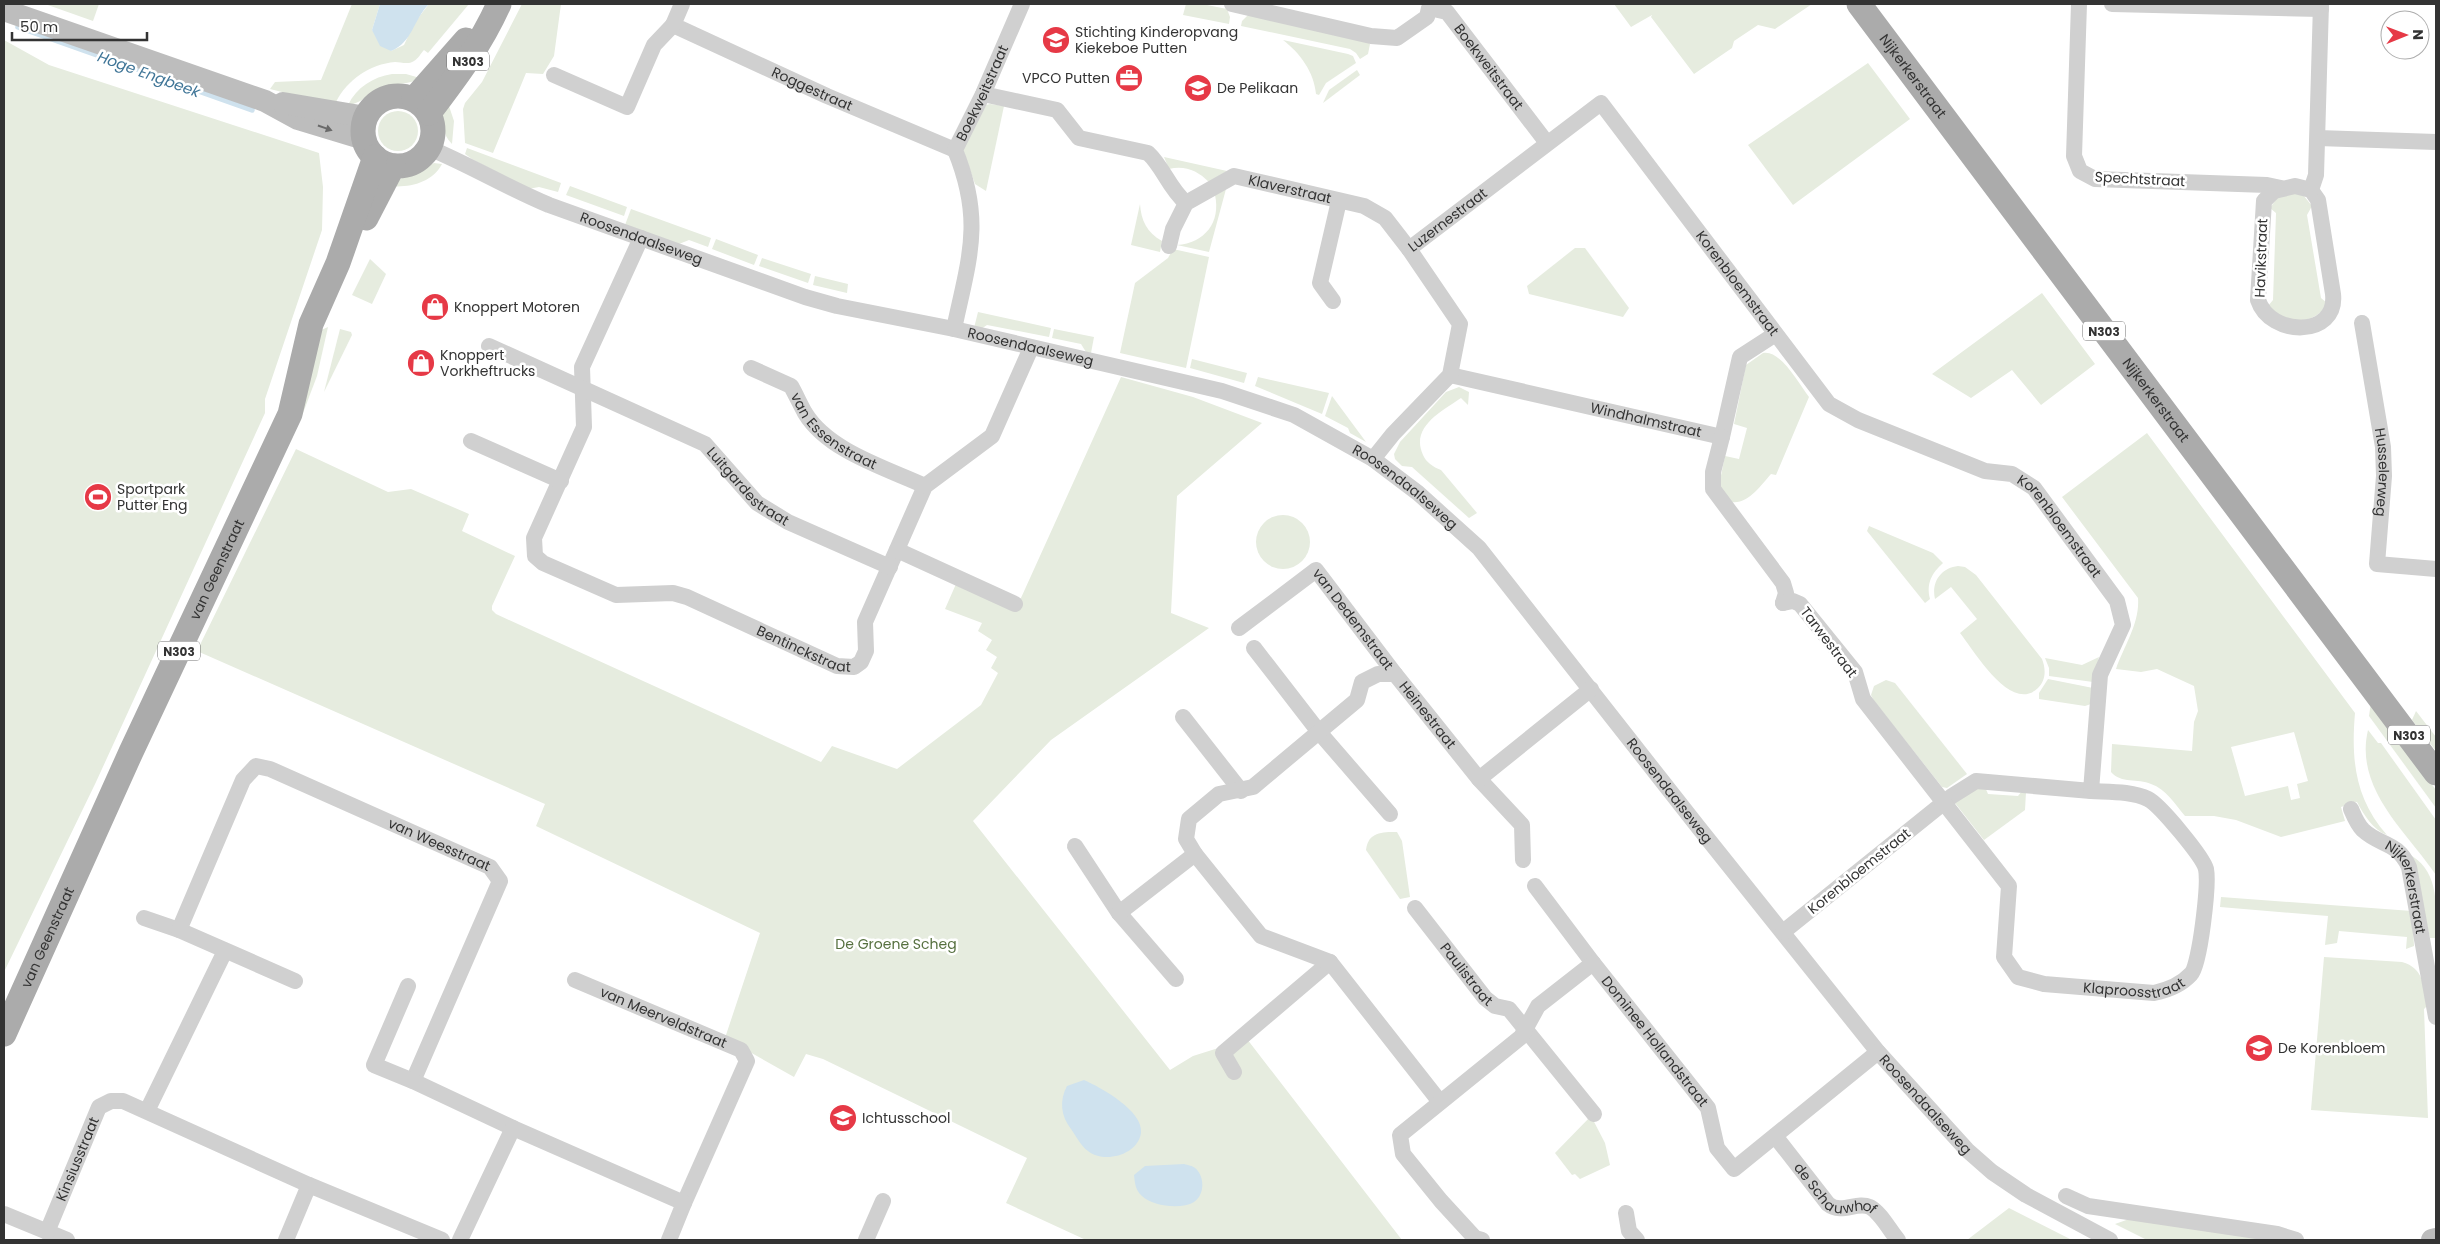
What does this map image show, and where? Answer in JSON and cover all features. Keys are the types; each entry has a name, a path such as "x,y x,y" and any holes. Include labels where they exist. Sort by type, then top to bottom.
{"main road":[{"name":"N303","path":"374,145 373,106 384,98 397,96 421,106 498,4"},
{"name":"Nijkerkerstraat","path":"1859,4 2436,772"},
{"path":"374,145 414,163 425,155 429,148 433,129 421,106"},
{"name":"van Geenstraat","path":"4,1034 131,752 290,414 305,341 316,310 338,263 374,145"}],"street":[{"path":"554,75 627,107 654,45 673,25 682,4"},
{"name":"Boekweitstraat","path":"954,329 972,244 973,225 968,184 954,150 983,94 1022,4"},
{"name":"Boekweitstraat","path":"1236,4 1371,36 1392,38 1397,38 1427,17 1429,6 1447,12 1546,143"},
{"name":"Spechtstraat","path":"2079,4 2074,156 2080,171 2095,179 2267,185 2281,188"},
{"path":"2112,4 2321,6 2316,175 2311,190 2295,186 2281,188"},
{"path":"4,10 265,101 374,145"},
{"name":"Roggestraat","path":"673,25 818,92 954,150"},
{"path":"983,94 1057,110 1078,138 1148,153 1156,161 1173,191 1186,203 1173,229 1169,246"},
{"name":"Korenbloemstraat","path":"1546,143 1601,103 1774,335 1829,404 1858,420 1985,471 2012,474 2034,488 2117,601 2123,626 2100,675 2091,791 1976,781 1945,803 1783,932"},
{"path":"2318,138 2436,142"},
{"name":"Luzernestraat","path":"1450,376 1460,324 1408,249 1546,143"},
{"name":"Roosendaalseweg","path":"429,148 453,158 514,190 805,297 837,306 954,329 1222,391 1294,415 1373,459 1422,496 1479,548 1878,1052 1967,1150 1992,1172 2026,1195 2110,1240"},
{"name":"Klaverstraat","path":"1186,203 1234,176 1364,206 1374,210 1385,218 1408,249"},
{"name":"Havikstraat","path":"2281,188 2268,196 2262,208 2258,294 2263,313 2275,323 2282,325 2317,325 2329,315 2333,308 2334,294 2320,208 2311,190"},
{"name":"Klaverstraat","path":"1333,301 1320,283 1340,201"},
{"name":"Bentinckstraat","path":"641,238 582,367 581,388 584,427 534,538 535,556 543,563 616,595 673,593 687,597 837,666 854,667 861,662 866,651 865,622 925,486"},
{"name":"Husselerweg","path":"2362,323 2372,373 2383,457 2383,506 2377,564 2436,569"},
{"path":"1722,437 1740,357 1774,335"},
{"name":"Luitgardestraat","path":"489,346 705,444 757,503 788,522 890,567"},
{"path":"925,486 992,436 1031,348"},
{"name":"van Essenstraat","path":"750,368 791,386 806,414 820,432 842,448 925,486"},
{"path":"1373,459 1393,434 1450,376"},
{"name":"Windhalmstraat","path":"1450,376 1722,437"},
{"name":"Tarwestraat","path":"1722,437 1713,472 1713,489 1717,497 1783,583 1786,593 1783,603 1797,602 1855,672 1863,699 1945,803"},
{"path":"471,441 561,481"},
{"path":"898,550 1015,604"},
{"name":"van Dedemstraat","path":"1239,628 1316,570 1395,674"},
{"path":"1254,648 1319,732 1390,814"},
{"name":"Heinestraat","path":"1330,962 1262,936 1195,854 1186,840 1189,820 1219,794 1252,787 1357,700 1362,682 1378,674 1395,674 1479,779 1522,825 1523,860"},
{"path":"1479,779 1591,689"},
{"path":"1183,717 1241,790"},
{"name":"van Weesstraat","path":"179,930 244,780 256,766 270,769 490,868 500,881 413,1080"},
{"name":"Klaproosstraat","path":"1945,803 2009,886 2004,957 2018,977 2053,984 2154,993 2167,990 2179,984 2192,973 2198,958 2206,892 2207,876 2205,866 2159,806 2147,798 2131,794 2091,791"},
{"name":"Nijkerkerstraat","path":"2351,809 2358,825 2364,832 2394,847 2403,854 2409,867 2436,1017"},
{"path":"1075,846 1118,913 1176,979"},
{"path":"1118,913 1195,854"},
{"path":"1536,886 1593,963"},
{"name":"Paulistraat","path":"1415,908 1485,998 1496,1006 1509,1009 1594,1114"},
{"path":"144,918 179,930 295,981"},
{"path":"147,1111 225,951"},
{"path":"1234,1072 1223,1054 1330,962 1440,1102"},
{"name":"Dominee Hollandstraat","path":"1482,1240 1475,1238 1440,1201 1403,1154 1400,1135 1521,1037 1527,1030 1538,1006 1593,963 1708,1108 1717,1148 1734,1169 1878,1052"},
{"name":"van Meerveldstraat","path":"575,980 741,1050 747,1061 684,1202"},
{"path":"408,986 374,1065 413,1080 513,1128 684,1202 669,1240"},
{"name":"Kinsiusstraat","path":"47,1232 99,1107 111,1101 123,1101 310,1185 442,1240"},
{"path":"460,1240 513,1128"},
{"name":"de Schauwhof","path":"1775,1136 1828,1204 1834,1209 1841,1210 1862,1206 1870,1208 1898,1240"},
{"path":"286,1240 310,1185"},
{"path":"2066,1196 2088,1206 2277,1234 2296,1240"},
{"path":"866,1240 883,1201"},
{"path":"1626,1213 1629,1231 1637,1240"},
{"path":"4,1214 68,1240"},
{"path":"2432,1240 2436,1239"}],"green space":[{"path":"45,4 99,4 93,21"},
{"path":"352,4 380,4 372,30 391,51 404,45 415,22 429,4 469,4 428,53 424,50 412,62 386,63 368,70 346,87 336,102 322,102 270,89 275,82 321,80"},
{"path":"522,4 561,4 554,56 543,74 526,73 493,153 465,143 463,109 465,103 482,82"},
{"path":"1186,4 1202,4 1227,9 1230,17 1229,24 1183,15"},
{"path":"1614,4 1812,4 1775,29 1758,25 1734,41 1732,48 1694,74 1651,17 1652,15 1631,27"},
{"path":"1249,14 1367,41 1370,44 1368,54 1360,59 1350,49 1241,26 1242,21"},
{"name":"Sportpark Putter Eng","path":"4,40 49,65 319,153 323,187 322,230 265,399 265,413 96,782 4,972"},
{"path":"1283,40 1348,54 1353,56 1356,63 1326,83 1319,95 1316,94 1315,86 1305,64"},
{"path":"1868,63 1910,119 1793,205 1748,145"},
{"path":"1357,70 1360,75 1323,103 1329,90"},
{"path":"392,74 406,74 420,78 411,82 383,87 358,102 348,105 356,93 366,84 372,80"},
{"path":"986,105 1004,106 986,191 975,184 963,150"},
{"path":"449,106 454,121 452,144 446,136 443,125 443,111"},
{"path":"398,111 412,117 418,131 412,145 398,151 384,145 378,131 384,117"},
{"path":"467,148 561,183 558,192 539,187 528,189 472,159 465,154"},
{"path":"1164,157 1227,171 1209,182 1186,168 1169,169"},
{"path":"434,163 442,164 426,180 412,185 390,186 394,182"},
{"path":"570,186 627,207 624,216 566,195"},
{"path":"1226,189 1209,252 1177,245 1196,240 1209,229 1216,214 1215,195"},
{"path":"2290,192 2304,196 2312,206 2307,215 2321,298 2327,303 2316,316 2305,320 2284,318 2268,306 2273,300 2276,213 2270,208 2278,197"},
{"path":"1140,204 1146,226 1152,234 1162,241 1160,252 1131,245"},
{"path":"631,209 711,238 708,247 689,240 679,244 625,225"},
{"path":"716,239 758,255 754,265 712,249"},
{"path":"1575,248 1585,248 1629,308 1623,317 1529,294 1527,286"},
{"path":"1173,249 1209,257 1186,368 1120,353 1135,283 1168,258"},
{"path":"762,258 811,274 808,283 759,266"},
{"path":"370,259 386,274 372,304 352,295"},
{"path":"815,276 848,284 847,293 813,285"},
{"path":"2042,293 2095,364 2041,405 2012,370 1971,398 1932,374"},
{"path":"978,312 1051,328 1049,337 987,325 981,329 974,328"},
{"path":"328,327 317,376 300,421 319,331"},
{"path":"340,329 351,332 352,335 324,392"},
{"path":"1054,329 1094,337 1091,353 1086,352 1081,344 1052,338"},
{"path":"1763,353 1776,356 1795,376 1809,397 1776,475 1771,474 1743,500 1731,502 1719,485 1725,456 1739,459 1747,428 1734,424 1746,365"},
{"path":"1192,359 1247,373 1244,383 1190,368"},
{"name":"De Groene Scheg","path":"1121,377 1193,397 1262,423 1177,496 1171,613 1209,628 1051,740 973,821 1170,1070 1193,1056 1247,1039 1402,1240 1086,1240 1006,1203 1027,1158 823,1059 806,1054 794,1077 725,1038 760,933 536,826 545,804 197,651 296,449 388,492 411,489 469,514 462,531 515,556 492,606 492,610 496,614 821,762 832,746 897,769 981,705 998,673 991,668 997,657 986,650 992,640 978,631 982,623 945,609 956,584 1016,609"},
{"path":"1258,377 1329,393 1322,414 1255,386"},
{"path":"1459,387 1469,392 1468,405 1461,398 1437,414 1424,428 1420,445 1426,460 1441,470 1477,513 1469,518 1412,467 1402,466 1395,459 1394,454 1400,442 1446,392"},
{"path":"1332,396 1366,442 1350,433 1348,428 1325,416"},
{"path":"2147,433 2355,713 2354,747 2358,778 2368,807 2387,835 2373,826 2357,802 2341,807 2345,821 2281,837 2236,820 2214,816 2185,816 2170,797 2156,786 2146,782 2120,778 2111,772 2112,744 2192,751 2194,722 2198,711 2194,686 2157,669 2141,672 2116,669 2137,616 2138,598 2062,497","holes":["2294,732 2308,781 2297,784 2300,798 2291,800 2288,786 2245,796 2231,747"]},
{"path":"1278,515 1288,515 1298,519 1306,527 1310,542 1306,557 1298,565 1288,569 1278,569 1268,565 1260,557 1256,547 1256,537 1260,527 1268,519"},
{"path":"1869,526 1933,553 1943,563 1929,583 1930,599 1925,603 1867,531"},
{"path":"1952,567 1965,567 1976,575 2042,659 2044,667 2043,682 2038,688 2028,694 2017,693 2005,687 1984,666 1960,633 1977,619 1951,587 1935,599 1935,587 1939,577"},
{"path":"2099,657 2093,682 2049,676 2049,668 2045,658 2082,665"},
{"path":"2048,679 2093,688 2091,704 2085,706 2039,699 2039,693"},
{"path":"1886,680 1895,683 1967,774 1947,788 1942,787 1874,701 1871,695 1874,686"},
{"path":"2371,702 2436,790 2436,808 2369,716"},
{"path":"2416,711 2436,737 2436,751 2412,720"},
{"path":"2368,730 2378,743 2381,743 2436,820 2436,875 2386,809 2376,790 2369,772 2366,751"},
{"path":"1978,787 1985,787 1988,794 2018,796 2022,791 2026,792 2025,810 1984,840 1955,803"},
{"path":"1397,832 1402,841 1410,897 1400,899 1366,850 1367,844 1373,836 1381,833"},
{"path":"2412,856 2428,872 2432,882 2436,904 2436,938 2430,938"},
{"path":"2221,897 2412,911 2414,946 2406,949 2407,937 2339,931 2337,943 2325,945 2328,916 2220,907"},
{"path":"2324,957 2402,962 2415,969 2419,974 2424,985 2427,1006 2424,1009 2428,1118 2311,1110"},
{"path":"1591,1116 1605,1143 1610,1165 1580,1179 1575,1174 1572,1175 1555,1153"},
{"path":"2009,1208 2072,1240 1967,1240"},
{"path":"2132,1218 2284,1240 2147,1240 2115,1224"}],"water":[{"path":"380,4 429,4 404,42 391,51 380,46 372,30"},
{"path":"1084,1080 1110,1094 1129,1108 1136,1116 1141,1133 1139,1141 1127,1152 1111,1157 1095,1155 1083,1146 1065,1119 1062,1108 1064,1092 1067,1086"},
{"path":"1184,1164 1195,1168 1201,1176 1202,1190 1198,1199 1194,1202 1182,1206 1167,1206 1147,1199 1138,1191 1134,1175 1145,1166"}],"waterway":[{"name":"Hoge Engbeek","path":"18,27 252,110"}],"place":[{"name":"Stichting Kinderopvang Kiekeboe Putten","path":"1056,40"},
{"name":"VPCO Putten","path":"1129,78"},
{"name":"De Pelikaan","path":"1198,88"},
{"name":"Knoppert Motoren","path":"435,307"},
{"name":"Knoppert Vorkheftrucks","path":"421,363"},
{"name":"Sportpark Putter Eng","path":"98,497"},
{"name":"De Korenbloem","path":"2259,1048"},
{"name":"Ichtusschool","path":"843,1118"}]}
